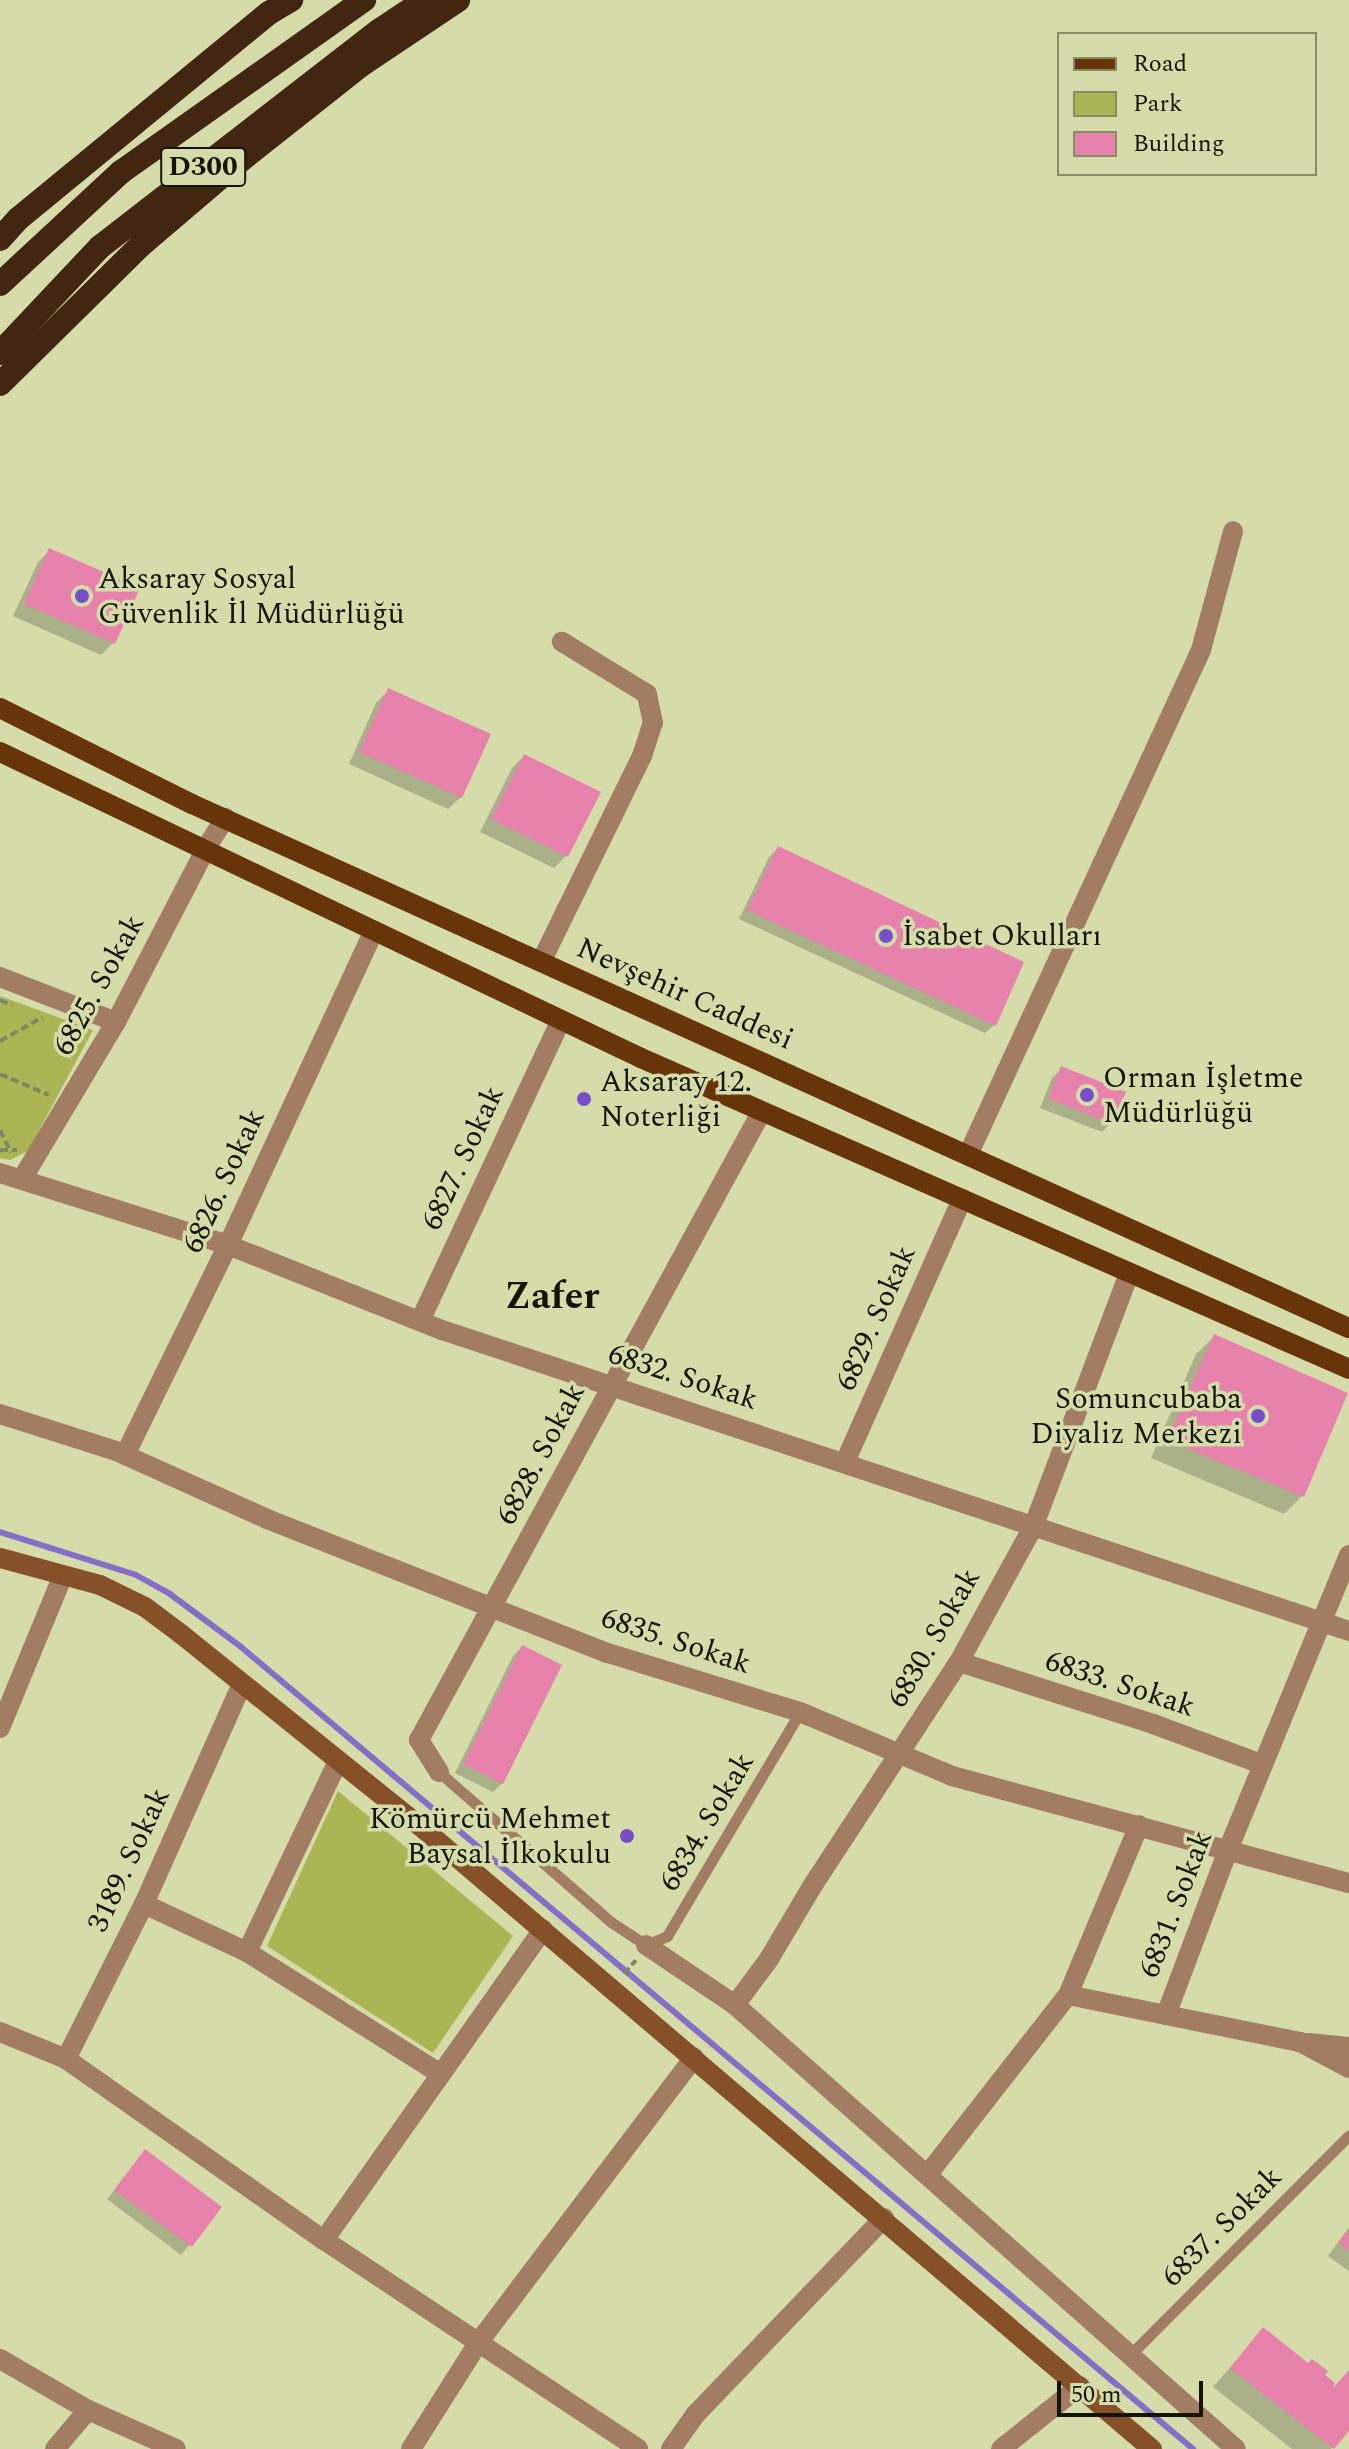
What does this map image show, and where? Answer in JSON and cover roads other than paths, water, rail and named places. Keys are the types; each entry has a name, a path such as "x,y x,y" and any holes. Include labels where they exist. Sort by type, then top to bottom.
{"highway":[{"path":"0,239 18,219 233,42 291,0"},
{"name":"D300","path":"0,284 121,172 364,0"},
{"name":"D300","path":"0,353 100,247 380,30 425,0"},
{"path":"0,384 140,246 236,164 361,65 458,0"}],"main road":[{"name":"Nevşehir Caddesi","path":"0,708 225,818 1349,1328"},
{"path":"0,752 561,1020 1349,1369"}],"street":[{"path":"968,1155 1201,650 1233,531"},
{"path":"541,962 642,756 653,723 647,694 562,642"},
{"name":"6825. Sokak","path":"22,1179 116,1022 205,850 225,818"},
{"name":"6826. Sokak","path":"125,1455 228,1245 374,931"},
{"path":"0,977 116,1022"},
{"name":"6827. Sokak","path":"420,1321 561,1020"},
{"name":"6828. Sokak","path":"439,1772 419,1740 494,1609 611,1385 762,1111"},
{"name":"6832. Sokak","path":"0,1173 228,1245 420,1321 1349,1631"},
{"name":"6829. Sokak","path":"845,1462 962,1199"},
{"name":"6830. Sokak","path":"735,2005 769,1959 813,1885 959,1662 1034,1525 1129,1273"},
{"name":"6835. Sokak","path":"0,1414 125,1455 267,1519 608,1653 800,1712 952,1776 1349,1883"},
{"name":"6831. Sokak","path":"1068,1995 1166,2015 1262,1764 1349,1555"},
{"path":"0,1558 100,1585 145,1607 543,1930 1152,2449"},
{"path":"0,1728 63,1575"},
{"name":"6833. Sokak","path":"959,1662 1153,1724 1262,1764"},
{"name":"3189. Sokak","path":"66,2059 144,1904 242,1684"},
{"path":"247,1952 338,1761"},
{"path":"928,2174 1068,1995 1139,1825"},
{"path":"144,1904 247,1952 441,2074"},
{"path":"324,2240 543,1930"},
{"path":"646,1945 735,2005 1236,2449"},
{"path":"1166,2015 1300,2042 1349,2047"},
{"path":"0,2032 66,2059 324,2240 638,2449"},
{"path":"1300,2042 1349,2068"},
{"path":"411,2449 478,2343 694,2057"},
{"path":"671,2449 695,2415 884,2218"},
{"path":"0,2359 88,2410 176,2449"},
{"path":"1001,2449 1080,2386"},
{"path":"55,2449 88,2410"}],"lane":[{"name":"6834. Sokak","path":"646,1945 667,1936 800,1712"},
{"path":"439,1772 611,1922 646,1945"},
{"name":"6837. Sokak","path":"1130,2355 1349,2135"}],"waterway":[{"path":"0,1532 136,1575 170,1594 241,1647 1193,2449"}],"place":[{"name":"Aksaray Sosyal Güvenlik İl Müdürlüğü","path":"82,596"},
{"name":"İsabet Okulları","path":"886,936"},
{"name":"Orman İşletme Müdürlüğü","path":"1087,1095"},
{"name":"Aksaray 12. Noterliği","path":"584,1099"},
{"name":"Somuncubaba Diyaliz Merkezi","path":"1258,1416"},
{"name":"Kömürcü Mehmet Baysal İlkokulu","path":"627,1836"}],"district":[{"name":"Zafer","path":"552,1298"}]}
